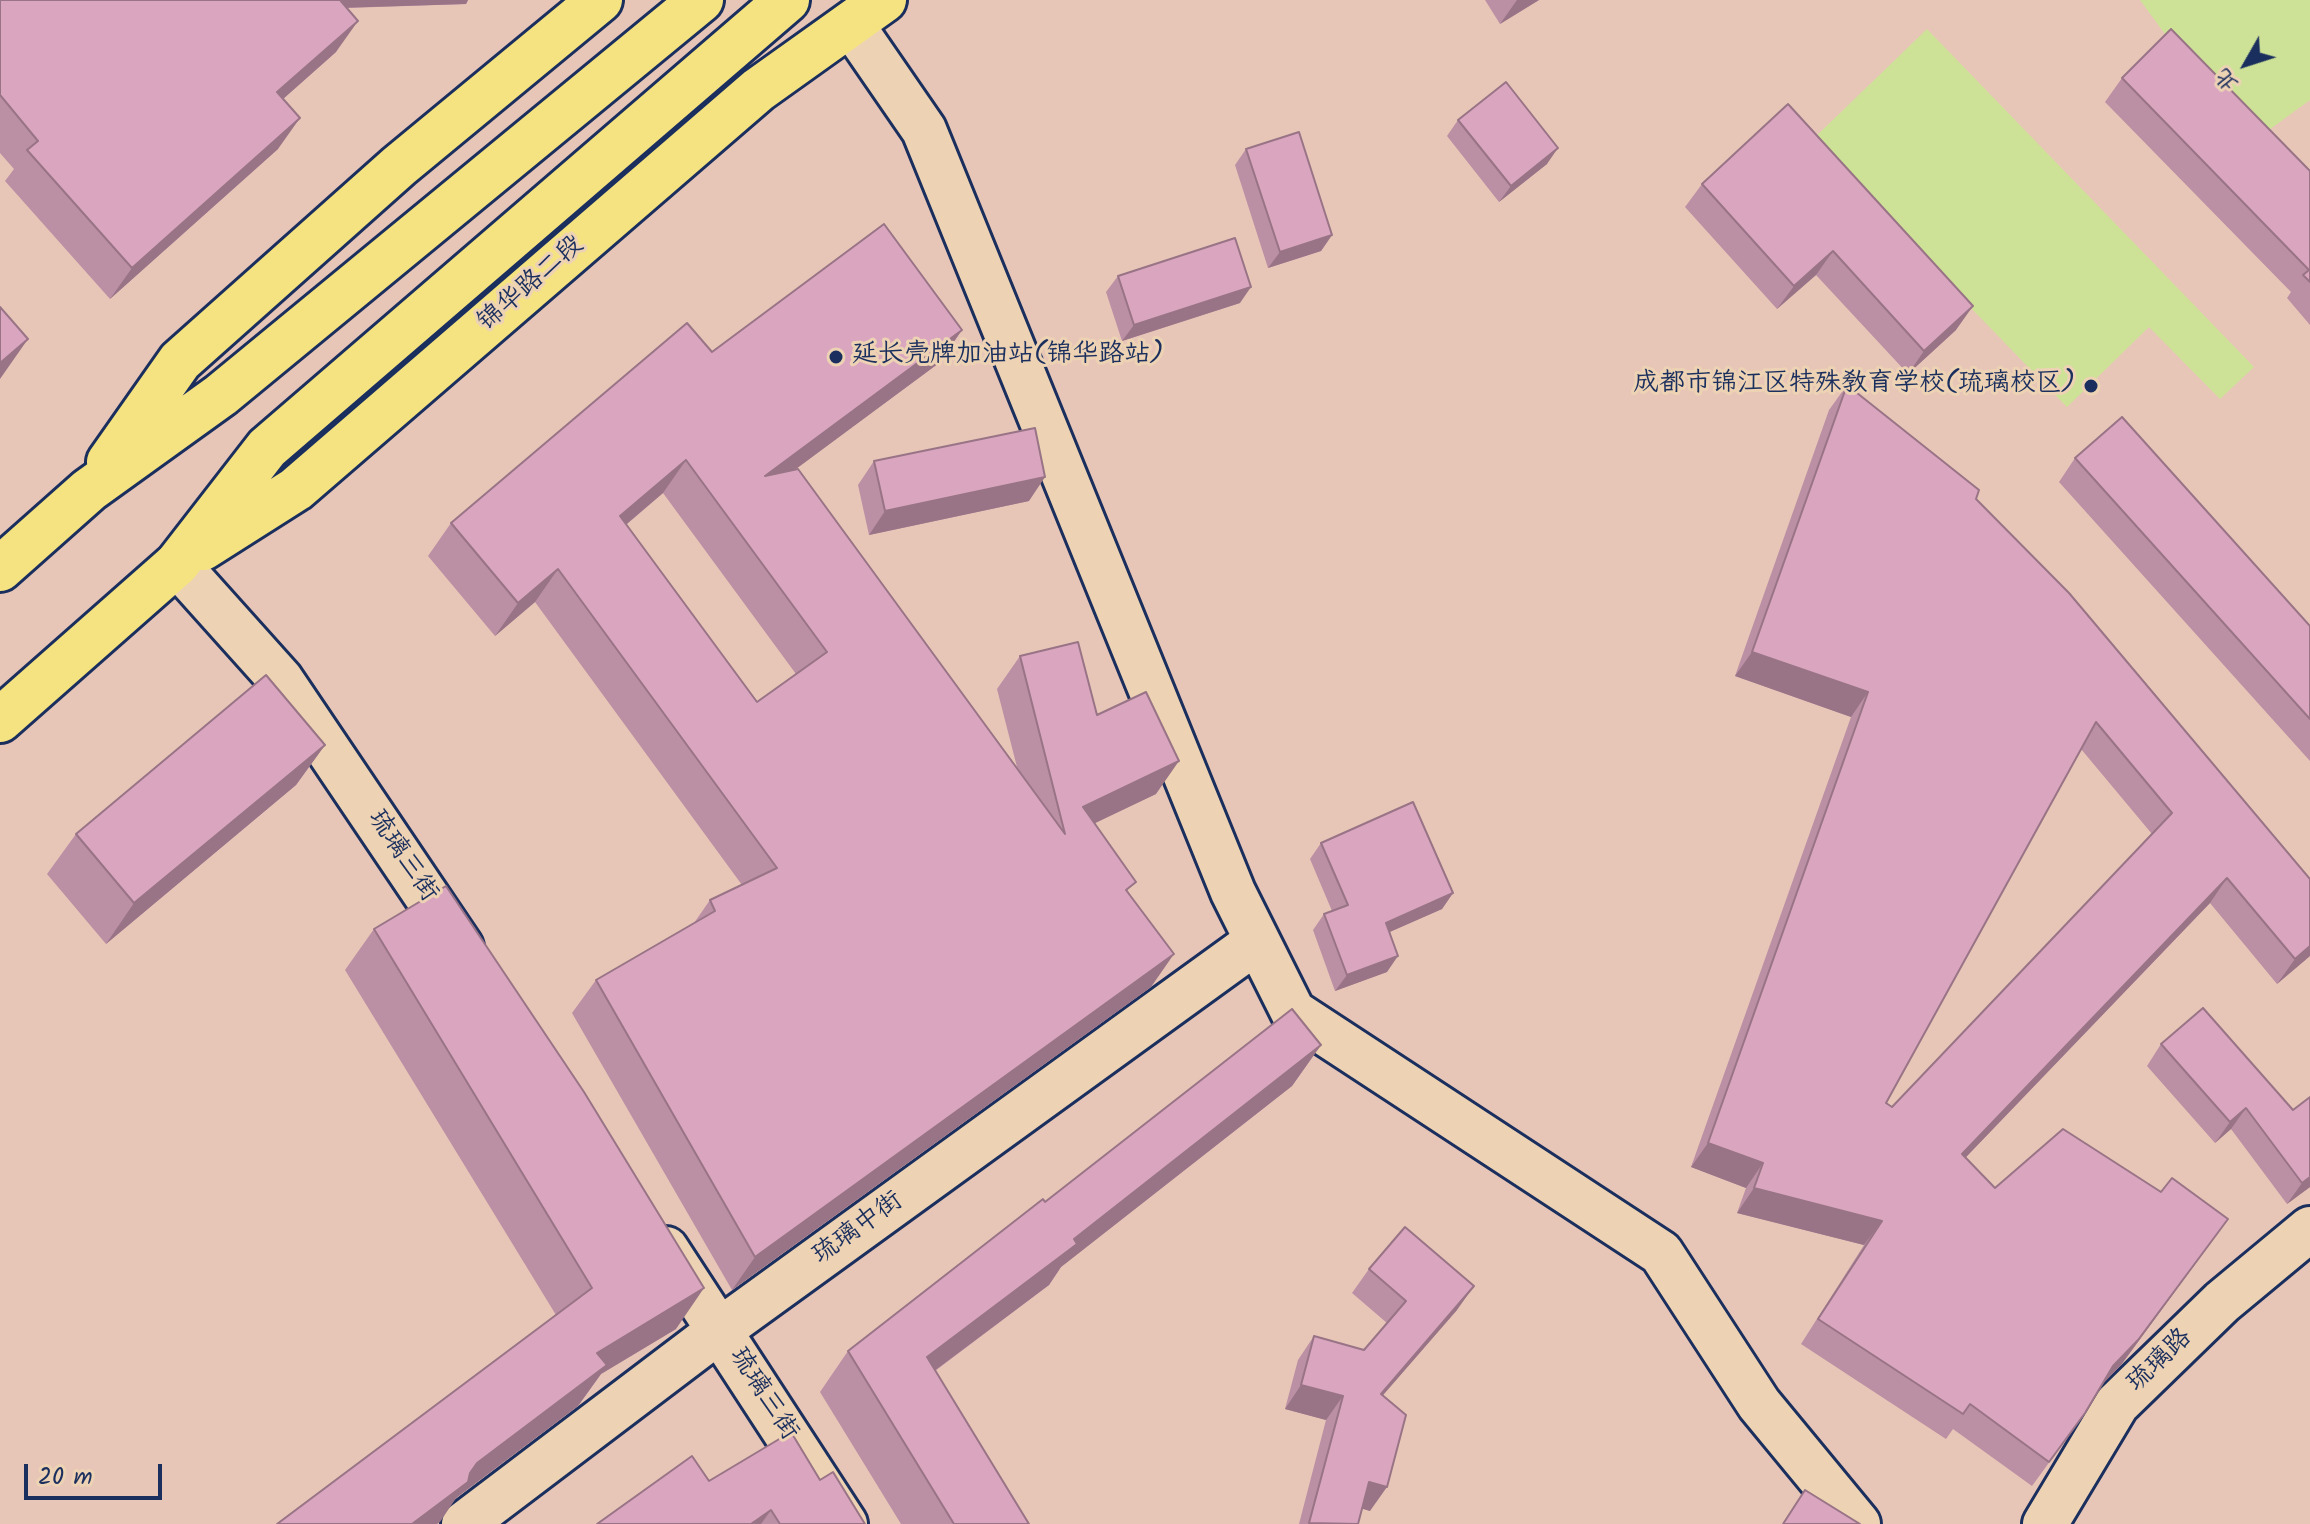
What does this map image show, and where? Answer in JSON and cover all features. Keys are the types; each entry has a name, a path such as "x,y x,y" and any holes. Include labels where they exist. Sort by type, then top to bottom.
{"main road":[{"path":"89,490 180,361 399,166 600,0"},
{"path":"0,569 89,490 221,395 701,0"},
{"name":"锦华路二段","path":"177,564 267,448 787,0"},
{"name":"锦华路二段","path":"0,720 177,564 296,489 758,90 867,12"}],"street":[{"path":"867,12 924,130 1233,892 1293,1012 1661,1253 1759,1404 1858,1524"},
{"name":"琉璃三街","path":"177,564 281,680 482,977"},
{"name":"琉璃中街","path":"464,1524 720,1330 1257,941"},
{"name":"琉璃三街","path":"646,1221 845,1524"},
{"name":"琉璃路","path":"2045,1524 2117,1404 2222,1302 2310,1229"}],"green space":[{"path":"2140,0 2310,0 2310,100 2247,146"},
{"path":"1927,29 2254,367 2220,399 2149,327 2067,407 1810,142"}],"building":[{"path":"0,0 340,0 358,21 277,92 300,118 132,268 27,150 38,141 0,95"},
{"path":"2171,29 2310,171 2310,282 2303,275 2309,270 2122,78"},
{"path":"1506,82 1558,148 1511,186 1458,120"},
{"path":"1788,104 1973,306 1924,351 1833,251 1794,286 1702,184"},
{"path":"1299,132 1332,235 1280,252 1246,149"},
{"path":"884,224 962,330 765,476 798,469 1065,834 1020,656 1078,642 1097,715 1146,692 1179,761 1083,807 1136,882 1126,890 1174,954 755,1257 596,980 715,911 710,900 777,868 558,569 518,603 451,523 687,323 712,352","holes":["686,460 827,652 757,702 620,516"]},
{"path":"1235,238 1251,287 1134,325 1118,276"},
{"path":"0,307 28,339 0,363"},
{"path":"1847,385 1979,490 1976,499 2069,593 2310,879 2310,946 2295,959 2227,878 1962,1154 1995,1188 2063,1129 2161,1192 2172,1178 2228,1219 2138,1340 2113,1366 2085,1413 2049,1462 1970,1404 1963,1414 1818,1319 1882,1221 1754,1188 1763,1163 1708,1143 1868,692 1752,652","holes":["2096,722 2172,813 1892,1107 1886,1103"]},
{"path":"2122,417 2310,626 2310,719 2075,458"},
{"path":"1035,428 1045,477 885,511 874,461"},
{"path":"266,675 325,745 134,903 76,834"},
{"path":"1413,802 1453,893 1386,923 1398,956 1347,975 1324,914 1348,905 1321,843"},
{"path":"446,886 584,1092 704,1288 597,1353 607,1365 477,1463 468,1482 412,1524 277,1524 592,1288 374,929"},
{"path":"2203,1008 2293,1110 2310,1097 2310,1177 2302,1183 2246,1108 2230,1122 2161,1044"},
{"path":"1292,1009 1321,1045 1074,1239 1077,1244 927,1357 1029,1524 954,1524 848,1351"},
{"path":"1405,1227 1474,1286 1381,1394 1406,1415 1387,1487 1369,1482 1358,1524 1309,1523 1343,1396 1301,1385 1314,1336 1364,1350 1406,1301 1369,1269"},
{"path":"791,1432 820,1480 833,1472 865,1524 780,1524 771,1510 751,1524 597,1524 692,1456 709,1481"},
{"path":"1805,1490 1860,1524 1783,1524"}],"place":[{"name":"延长壳牌加油站(锦华路站)","path":"836,357"},
{"name":"成都市锦江区特殊教育学校(琉璃校区)","path":"2091,386"}]}
